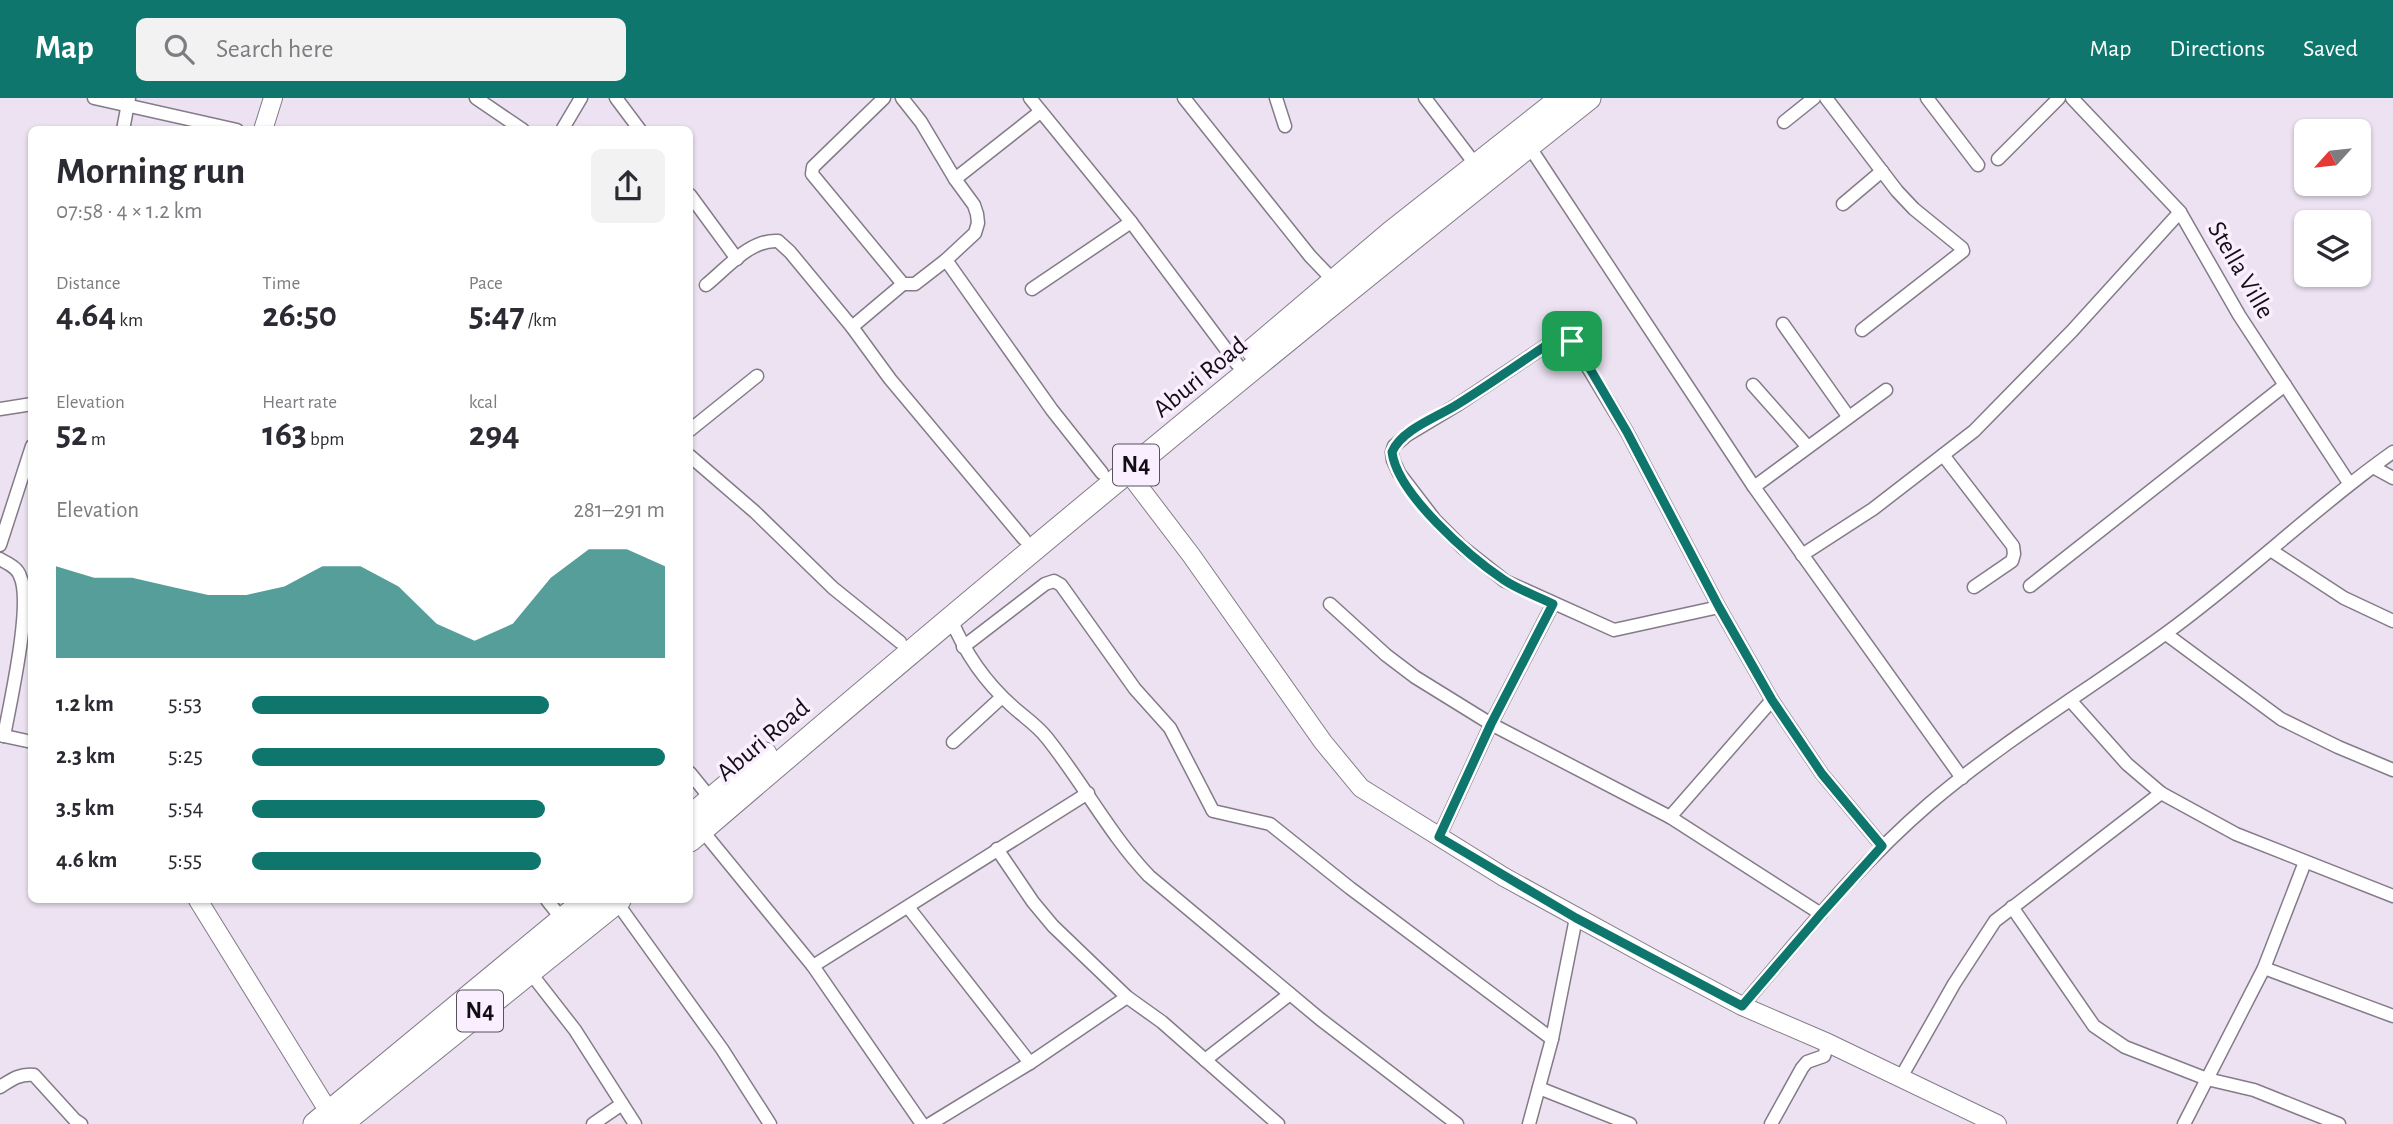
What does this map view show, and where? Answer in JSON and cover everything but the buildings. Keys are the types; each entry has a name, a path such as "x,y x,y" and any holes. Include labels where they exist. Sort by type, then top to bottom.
{"highway":[{"name":"Aburi Road","path":"693,829 951,619 1127,471 1475,164 1562,98"},
{"name":"Aburi Road","path":"693,829 711,799 1102,473 1327,294 1529,146 1589,98"},
{"name":"N4","path":"328,1120 582,903"},
{"name":"N4","path":"328,1120 530,971 613,903"}],"street":[{"path":"94,98 128,101 222,126"},
{"path":"264,126 272,98"},
{"path":"476,98 517,126"},
{"path":"564,126 582,98"},
{"path":"616,98 637,126"},
{"path":"884,98 813,167 813,174 903,284"},
{"path":"852,327 903,284 915,284 946,260 975,233 978,223 974,205 921,122 902,98"},
{"path":"1030,98 1131,222 1237,364"},
{"path":"1184,98 1310,256 1327,294"},
{"path":"1276,98 1285,126"},
{"path":"1425,98 1475,164"},
{"path":"1784,122 1814,98"},
{"path":"1826,98 1914,209 1963,251 1862,330"},
{"path":"1927,98 1978,165"},
{"path":"1998,159 2059,98"},
{"name":"Stella Ville","path":"2072,98 2180,212 2239,314 2349,483"},
{"path":"124,126 128,101"},
{"path":"956,179 1041,112"},
{"path":"1529,146 1754,487 1962,778"},
{"path":"1843,204 1882,171"},
{"path":"693,199 737,259"},
{"path":"1802,555 1865,516 1974,431 2072,331 2180,212"},
{"path":"1032,289 1131,222"},
{"path":"706,285 760,243 778,241 852,327 890,379 1024,539"},
{"path":"946,260 1052,411 1102,473"},
{"path":"1783,324 1848,416"},
{"path":"1719,607 1614,630 1506,581 1462,547 1418,500 1399,472 1392,452 1394,446 1559,337 1566,337 1579,350 1627,432 1719,607 1772,700 1822,774 1882,846"},
{"path":"693,428 757,376"},
{"path":"1753,385 1807,446"},
{"path":"2030,586 2284,385"},
{"path":"1754,487 1886,390"},
{"path":"0,409 28,405"},
{"path":"1742,1006 1882,846 1962,778 2166,634 2272,551 2349,483 2393,453"},
{"path":"1943,455 2013,546 2012,561 1974,587"},
{"path":"0,545 28,458"},
{"path":"693,459 755,512 833,588 900,642"},
{"path":"2373,467 2393,478"},
{"path":"1127,471 1191,555 1323,742 1361,788 1576,918 1742,1006 1828,1043 1991,1123"},
{"path":"2272,551 2344,598 2393,621"},
{"path":"0,559 16,568 23,586 24,621 2,736 28,741"},
{"path":"962,646 1045,584 1054,581 1061,585 1135,689 1170,728 1213,811 1270,824 1552,1039"},
{"path":"1329,604 1415,677 1491,724 1670,817 1821,914"},
{"path":"1439,837 1491,724 1553,604"},
{"path":"951,619 962,646 977,670 1002,697 1034,722 1088,793 1132,858 1149,876 1290,994 1457,1124"},
{"path":"2166,634 2281,719 2393,770"},
{"path":"953,742 1002,697"},
{"path":"1670,817 1772,700"},
{"path":"2070,700 2127,764 2161,793 2236,834 2393,896"},
{"path":"693,777 711,799"},
{"path":"813,966 1088,793"},
{"path":"1900,1079 1995,921 2161,793"},
{"path":"693,829 813,966 922,1124"},
{"path":"997,849 1053,926 1128,997 1162,1022 1278,1124"},
{"path":"2184,1124 2264,968 2305,862"},
{"path":"200,903 328,1120"},
{"path":"549,903 562,919"},
{"path":"619,903 722,1049 770,1124"},
{"path":"908,906 1030,1063"},
{"path":"2012,907 2094,1026 2125,1047 2207,1079 2254,1090 2339,1124"},
{"path":"1529,1124 1552,1039 1576,918"},
{"path":"2264,968 2393,1016"},
{"path":"530,971 575,1030 635,1124"},
{"path":"1205,1060 1290,994"},
{"path":"930,1124 1030,1063 1128,997"},
{"path":"1771,1124 1802,1068 1807,1062 1824,1056 1828,1043"},
{"path":"0,1087 18,1076 34,1075 81,1124"},
{"path":"1539,1088 1630,1124"},
{"path":"593,1124 622,1104"}],"route":[{"path":"1559,337 1572,341 1627,432 1719,607 1772,700 1822,774 1882,846 1742,1006 1576,918 1439,837 1491,724 1553,604 1506,581 1462,547 1418,500 1399,472 1392,452 1394,446 1407,435 1559,337"}]}
